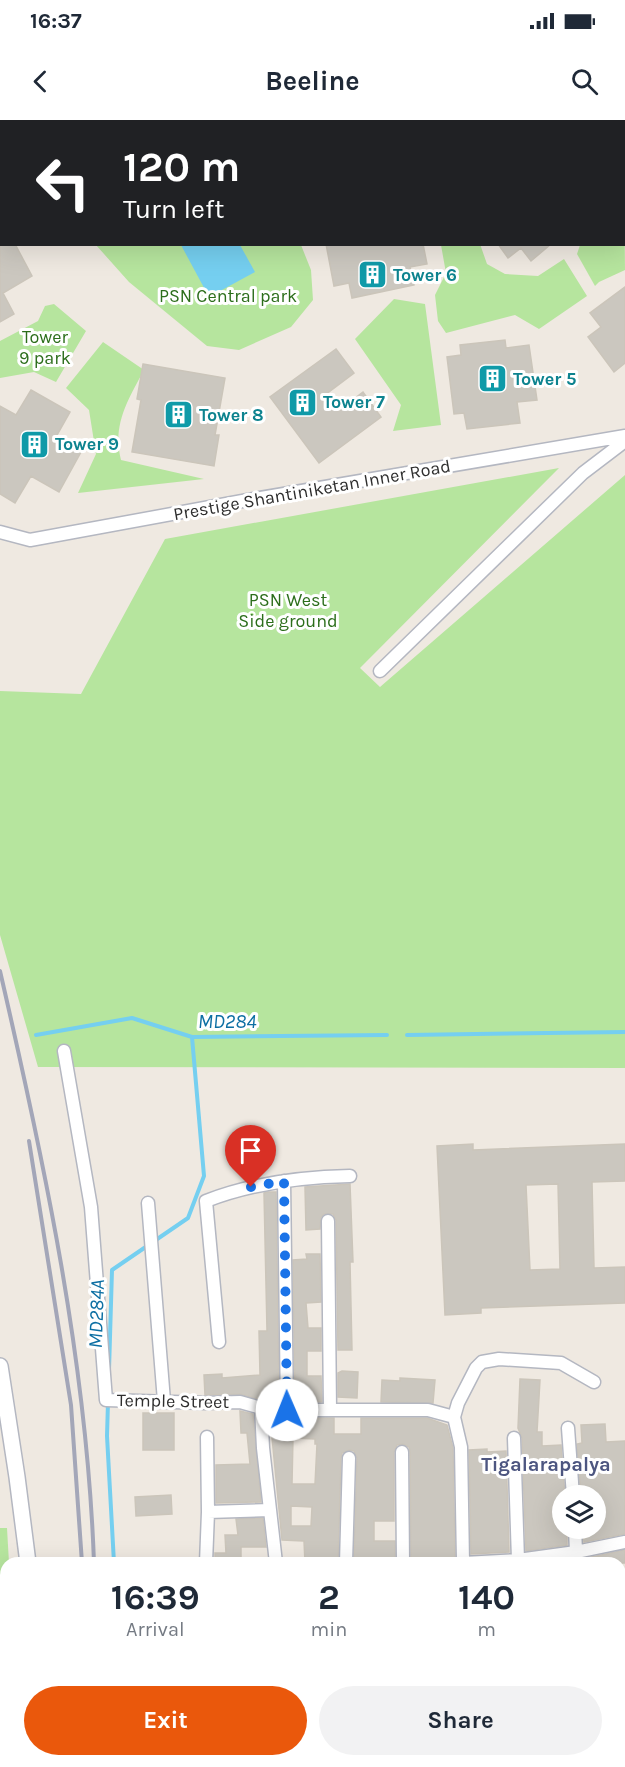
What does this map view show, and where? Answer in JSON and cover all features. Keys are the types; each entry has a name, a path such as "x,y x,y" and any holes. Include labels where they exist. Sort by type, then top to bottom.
{"street":[{"name":"Prestige Shantiniketan Inner Road","path":"0,532 30,540 248,500 625,436"},
{"path":"380,671 583,473 625,441"},
{"name":"Temple Street","path":"64,1052 91,1207 106,1400 240,1402 261,1408 287,1410 428,1410 454,1417"},
{"path":"219,1342 206,1201 235,1190 311,1176 350,1176"},
{"path":"284,1181 287,1410"},
{"path":"148,1203 164,1401"},
{"path":"328,1221 330,1409"},
{"path":"463,1557 461,1447 454,1417 458,1403 472,1375 482,1362 512,1359 561,1363 594,1382"},
{"path":"0,1366 27,1557"},
{"path":"261,1408 275,1557"},
{"path":"568,1428 572,1485"},
{"path":"206,1557 207,1437"},
{"path":"514,1438 518,1557"},
{"path":"402,1452 403,1557"},
{"path":"346,1557 349,1458"},
{"path":"208,1512 270,1510"},
{"path":"575,1539 576,1552"},
{"path":"540,1557 625,1542"}],"green space":[{"name":"PSN Central park","path":"97,246 301,246 311,270 313,300 291,327 239,350 207,346 129,282"},
{"path":"441,246 481,246 487,264 505,274 538,276 564,259 587,296 539,329 515,315 446,333 438,321 435,295 446,273"},
{"path":"580,246 625,246 625,270 595,286 577,254"},
{"path":"394,299 425,304 441,425 393,431 401,405 355,339"},
{"name":"Tower 9 park","path":"54,304 86,331 56,382 34,372 0,378 0,341 38,321 45,306"},
{"path":"103,342 144,370 127,402 120,424 121,460 204,479 78,493 96,454 89,410 66,388"},
{"name":"PSN West Side ground","path":"559,468 360,668 380,687 625,475 625,1068 38,1067 0,935 0,691 81,694 165,539"},
{"path":"0,1528 7,1528 9,1557 0,1557"}],"water":[{"path":"182,246 241,246 255,272 209,297"}],"building":[{"path":"0,246 16,246 32,276 3,293 14,314 0,322"},
{"name":"Tower 6","path":"326,246 423,246 427,264 410,267 414,285 352,298 349,283 334,286"},
{"path":"499,246 549,246 531,261 521,248 508,258"},
{"path":"625,287 625,363 614,372 588,337 601,327 590,313"},
{"name":"Tower 5","path":"505,340 506,348 529,345 537,400 517,402 520,423 467,429 464,413 454,414 447,357 461,355 460,345"},
{"name":"Tower 7","path":"336,349 354,373 325,395 338,411 363,392 381,417 319,463 270,397"},
{"name":"Tower 8","path":"143,364 225,378 215,435 219,435 214,466 132,452 141,400 137,399"},
{"name":"Tower 9","path":"31,390 70,412 56,437 81,452 59,492 31,476 15,503 0,494 0,406 16,415"},
{"path":"473,1144 473,1150 625,1144 625,1181 592,1182 594,1268 625,1267 625,1303 481,1308 481,1313 445,1315 437,1146","holes":["558,1184 560,1269 530,1270 526,1185"]},
{"path":"350,1184 353,1262 350,1262 352,1350 338,1350 336,1220 333,1214 324,1214 321,1217 320,1229 306,1230 305,1187"},
{"path":"276,1192 279,1401 262,1400 240,1394 205,1395 204,1375 222,1374 222,1378 260,1375 259,1331 267,1331 264,1193"},
{"path":"306,1254 320,1254 321,1302 306,1303 308,1328 321,1328 321,1351 307,1351 307,1376 321,1376 322,1402 295,1402 293,1260 307,1259"},
{"path":"358,1372 357,1398 338,1397 338,1373"},
{"path":"400,1378 435,1380 433,1403 381,1402 382,1380 400,1381"},
{"path":"520,1379 540,1380 537,1432 542,1432 542,1446 561,1445 564,1485 552,1485 552,1539 567,1539 567,1545 526,1551 522,1438 518,1428"},
{"path":"240,1411 253,1414 261,1502 216,1503 216,1465 250,1464 247,1433 241,1433"},
{"path":"143,1413 174,1413 174,1450 143,1450"},
{"path":"270,1417 334,1418 334,1434 361,1434 361,1418 427,1418 447,1425 453,1448 455,1557 411,1557 410,1452 409,1447 403,1444 397,1445 394,1452 394,1521 374,1521 374,1541 395,1541 395,1557 354,1557 357,1458 354,1451 349,1450 342,1453 341,1458 338,1557 305,1557 304,1541 282,1540","holes":["293,1438 315,1439 315,1444 317,1444 315,1484 292,1484","291,1506 312,1507 311,1526 291,1526"]},
{"path":"605,1424 606,1442 625,1441 625,1534 606,1538 606,1485 580,1485 577,1444 582,1443 581,1425"},
{"path":"487,1449 487,1452 506,1451 509,1552 471,1554 469,1450"},
{"path":"171,1495 172,1514 136,1516 135,1497"},
{"path":"263,1518 266,1547 241,1547 241,1557 215,1557 215,1553 226,1553 225,1535 238,1535 236,1519"},
{"path":"584,1539 599,1539 584,1542"},
{"path":"625,1550 625,1557 592,1557"}],"waterway":[{"name":"MD284","path":"36,1035 132,1018 192,1037 387,1035"},
{"name":"MD284","path":"407,1035 625,1032"},
{"name":"MD284A","path":"109,1370 112,1270 188,1218 204,1176 192,1037"},
{"name":"MD284A","path":"108,1402 107,1436 114,1557"}],"railway":[{"path":"0,971 48,1191 73,1339 83,1414 94,1557"},
{"path":"29,1141 71,1405 82,1557"}],"place":[{"name":"Tower 6","path":"372,275"},
{"name":"Tower 5","path":"492,379"},
{"name":"Tower 7","path":"302,402"},
{"name":"Tower 8","path":"178,415"},
{"name":"Tower 9","path":"34,444"}],"district":[{"name":"Tigalarapalya","path":"546,1464"}],"route":[{"path":"251,1187 284,1181 287,1410"}]}
